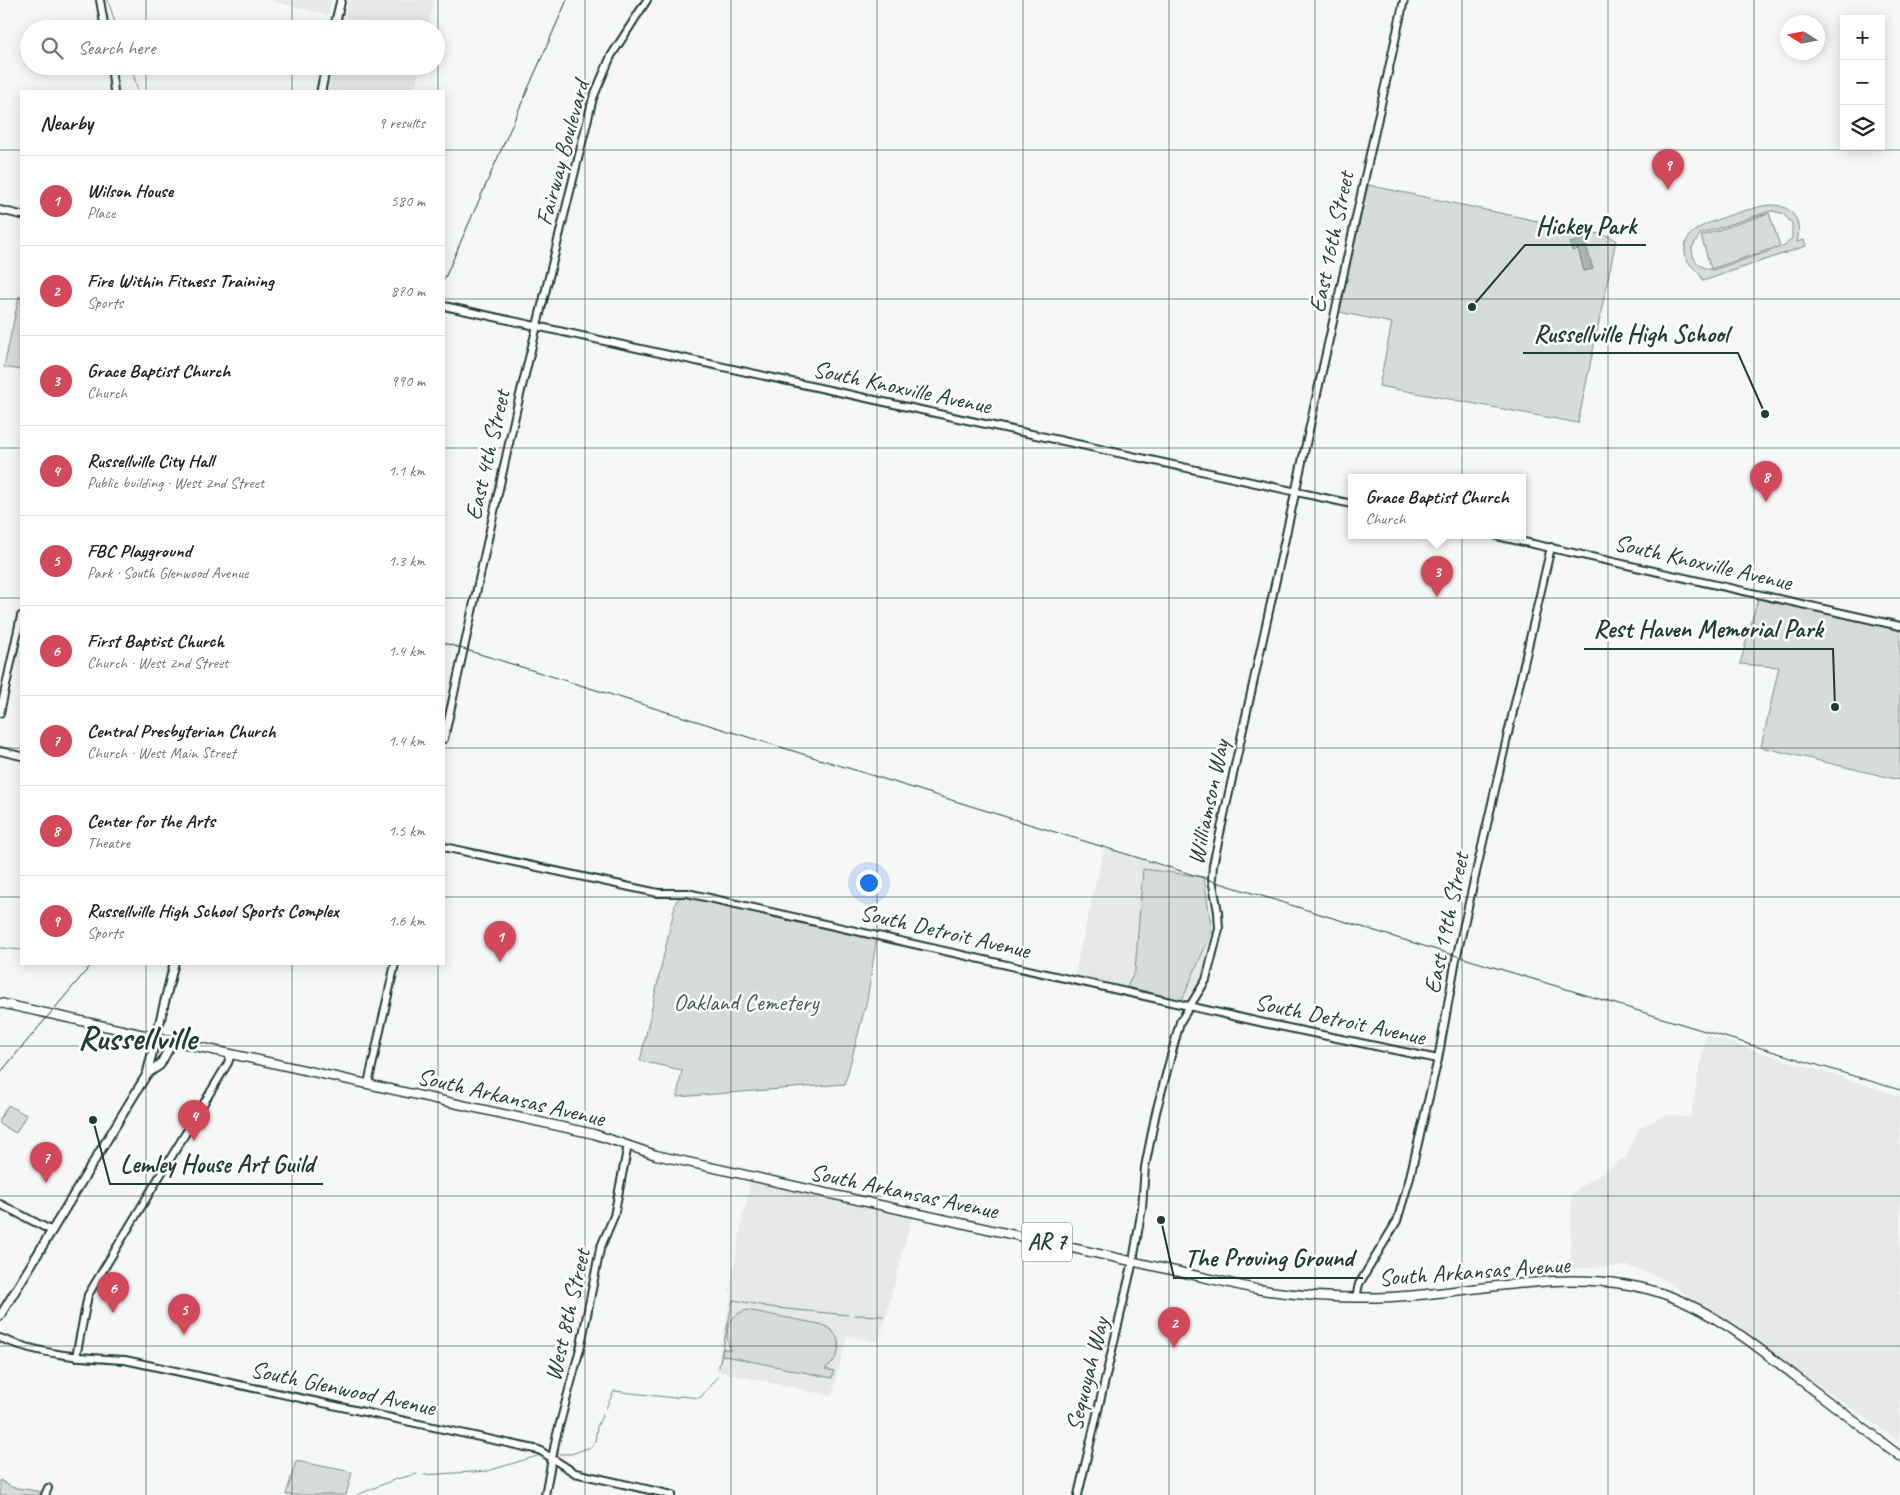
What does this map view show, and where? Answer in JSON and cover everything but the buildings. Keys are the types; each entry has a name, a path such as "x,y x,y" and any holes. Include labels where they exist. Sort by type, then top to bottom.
{"highway":[{"name":"AR 7","path":"0,1003 157,1037"},
{"name":"South Arkansas Avenue","path":"157,1037 594,1134 656,1155 826,1194 1263,1290 1298,1295 1356,1298 1392,1297 1565,1281 1595,1281 1658,1292 1701,1309 1742,1334 1900,1456"}],"main road":[{"path":"336,20 341,0"},
{"path":"321,90 324,75"},
{"path":"0,1316 147,1074 174,965"},
{"path":"147,1074 160,1066 173,1041"}],"street":[{"path":"100,0 103,20"},
{"name":"Fairway Boulevard","path":"536,325 593,98 611,56 647,0"},
{"name":"East 16th Street","path":"1294,492 1404,0"},
{"path":"112,75 114,90"},
{"path":"0,210 20,215"},
{"name":"South Knoxville Avenue","path":"445,306 1348,503"},
{"name":"East 4th Street","path":"445,734 536,325"},
{"name":"Williamson Way","path":"1133,1261 1142,1208 1145,1167 1156,1112 1180,1022 1206,980 1219,929 1212,879 1213,865 1294,492"},
{"name":"South Knoxville Avenue","path":"1511,539 1900,626"},
{"name":"East 19th Street","path":"1356,1298 1358,1284 1399,1214 1409,1182 1438,1059 1456,959 1550,547"},
{"path":"0,714 20,621"},
{"path":"0,751 20,756"},
{"name":"South Detroit Avenue","path":"445,847 658,893 687,893 1438,1059"},
{"path":"368,1084 395,965"},
{"path":"76,1358 88,1295 231,1054"},
{"name":"West 8th Street","path":"545,1495 552,1459 581,1345 600,1249 614,1216 628,1145"},
{"path":"0,1204 52,1231"},
{"name":"Sequoyah Way","path":"1078,1495 1133,1261"},
{"name":"South Glenwood Avenue","path":"0,1338 39,1352 76,1358 125,1360 146,1364 539,1450 576,1473 672,1495"},
{"path":"45,1495 48,1488"}],"shaded area":[{"path":"267,0 332,0 328,15"},
{"path":"349,0 434,0 430,20 355,20 345,18"},
{"path":"331,75 418,75 414,90 328,90"},
{"path":"1584,239 1593,269 1584,271 1578,249 1572,251 1570,243"},
{"path":"1104,848 1203,879 1210,914 1211,939 1200,979 1189,996 1182,1001 1074,976"},
{"path":"1706,1035 1900,1096 1900,1432 1898,1440 1662,1278 1628,1266 1570,1269 1572,1193 1626,1157 1639,1128 1667,1114 1690,1118"},
{"path":"751,1180 912,1217 879,1342 847,1336 832,1396 716,1371"}],"green space":[{"path":"1368,185 1608,236 1616,240 1578,423 1379,386 1392,323 1339,312"},
{"path":"1777,205 1790,211 1797,221 1797,242 1804,240 1806,246 1703,281 1686,258 1685,246 1691,234 1702,226 1762,206","holes":["1771,211 1782,213 1792,223 1792,238 1785,246 1713,270 1704,268 1693,257 1692,248 1700,234"]},
{"path":"1769,213 1780,246 1711,269 1701,236"},
{"path":"19,296 20,370 4,367"},
{"path":"1758,598 1794,598 1900,623 1900,780 1761,747 1779,667 1740,664"},
{"path":"1143,869 1204,877 1212,931 1182,1000 1127,987 1135,971"},
{"name":"Oakland Cemetery","path":"681,896 877,937 867,1000 845,1084 677,1097 682,1070 640,1061 676,901"},
{"path":"8,1105 26,1115 16,1133 0,1124 0,1119"},
{"path":"747,1310 827,1327 837,1337 838,1344 836,1357 825,1369 834,1371 832,1378 721,1355 723,1349 731,1350 727,1331 731,1320 740,1312"},
{"path":"296,1461 352,1472 346,1495 286,1495"},
{"path":"0,1480 11,1487 43,1492 42,1495 0,1495"}],"waterway":[{"path":"108,0 114,20"},
{"path":"134,75 138,90"},
{"path":"0,948 20,950"},
{"path":"719,1367 733,1300 776,1308 848,1315"},
{"path":"855,1315 883,1316"},
{"path":"606,1408 614,1391 675,1398 680,1396 700,1398 717,1377"},
{"path":"556,1454 571,1454 591,1447 595,1441 597,1427 603,1414"},
{"path":"424,1475 488,1471 540,1455"},
{"path":"357,1495 396,1479 417,1474"}],"railway":[{"path":"445,278 567,0"},
{"path":"445,643 1404,940 1900,1090"},
{"path":"0,1073 91,965"}],"place":[{"name":"Russellville High School Sports Complex","path":"1668,190"},
{"name":"Hickey Park","path":"1472,307"},
{"name":"Russellville High School","path":"1765,414"},
{"name":"Center for the Arts","path":"1766,502"},
{"name":"Grace Baptist Church","path":"1437,597"},
{"name":"Rest Haven Memorial Park","path":"1835,707"},
{"name":"Wilson House","path":"500,962"},
{"name":"Lemley House Art Guild","path":"93,1120"},
{"name":"Russellville City Hall","path":"194,1141"},
{"name":"Central Presbyterian Church","path":"46,1183"},
{"name":"The Proving Ground","path":"1161,1220"},
{"name":"First Baptist Church","path":"113,1313"},
{"name":"FBC Playground","path":"184,1335"},
{"name":"Fire Within Fitness Training","path":"1174,1348"}],"district":[{"name":"Russellville","path":"137,1037"}]}
